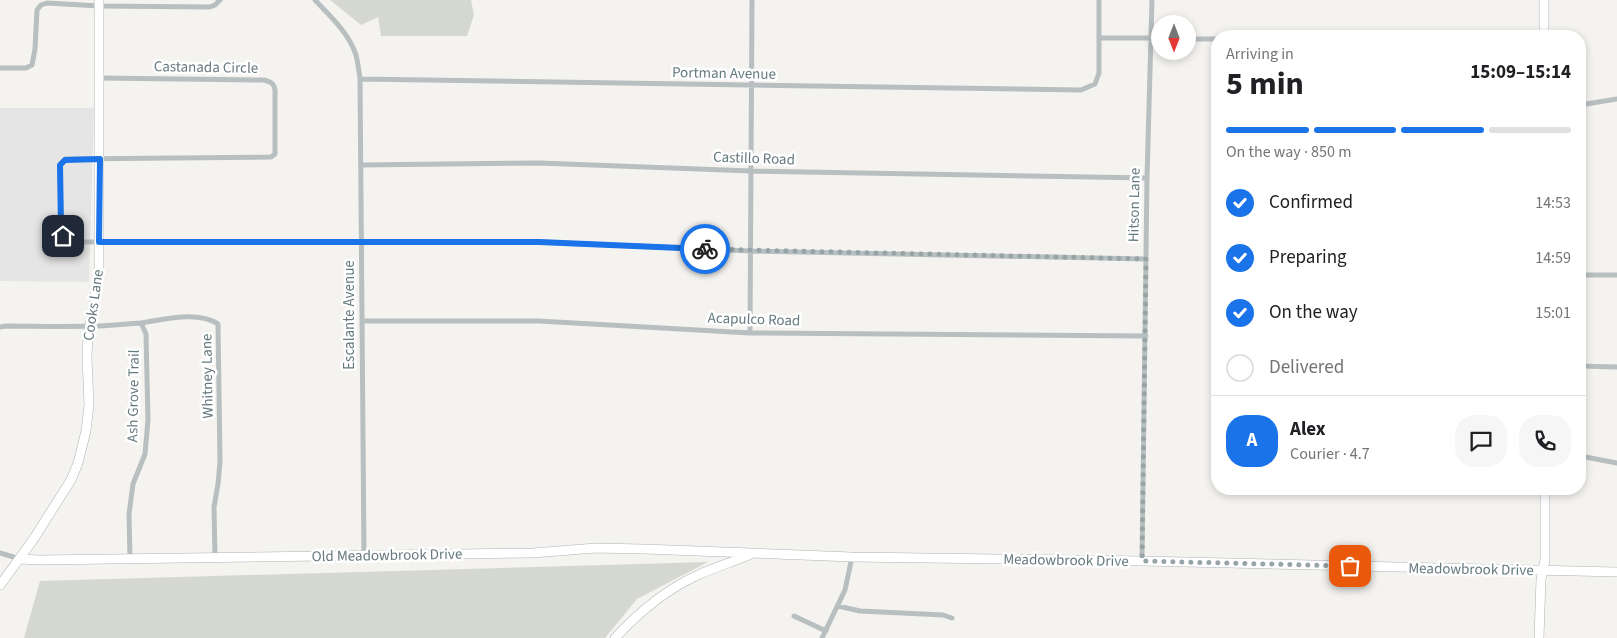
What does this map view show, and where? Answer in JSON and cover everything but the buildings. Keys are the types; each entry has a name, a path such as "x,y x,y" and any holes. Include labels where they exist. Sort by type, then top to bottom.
{"main road":[{"path":"1544,0 1544,30"},
{"name":"Cooks Lane","path":"0,585 20,559 61,497 78,464 83,446 89,405 86,358 99,276 99,3"},
{"path":"1539,638 1541,579 1544,570 1544,495"},
{"name":"Old Meadowbrook Drive","path":"20,559 533,553 596,548 644,548 754,553"},
{"path":"615,638 641,612 675,588 698,575 754,553"},
{"name":"Meadowbrook Drive","path":"754,553 852,557 1142,561 1617,572"}],"street":[{"path":"0,68 26,68 32,65 35,50 37,10 41,6 54,3 99,3 210,7 220,0"},
{"name":"Escalante Avenue","path":"315,0 336,21 348,40 356,55 360,79 364,555"},
{"path":"750,333 752,0"},
{"path":"1099,0 1099,38 1150,38"},
{"name":"Hitson Lane","path":"1142,561 1147,178 1152,0"},
{"name":"Portman Avenue","path":"360,79 1072,90 1088,87 1095,84 1098,79 1099,38"},
{"path":"1196,39 1211,39"},
{"name":"Castanada Circle","path":"100,78 264,80 270,82 274,84 275,90 275,150 271,157 100,159"},
{"path":"1586,104 1617,99"},
{"path":"100,159 65,160 60,165 61,227 63,236 72,242 539,242 750,251 1146,259"},
{"name":"Castillo Road","path":"361,165 539,163 751,171 1147,178"},
{"path":"1586,275 1617,275"},
{"name":"Whitney Lane","path":"0,327 90,326 180,317 204,318 218,324 220,334 220,462 214,507 215,557"},
{"name":"Acapulco Road","path":"362,321 539,320 750,333 1146,336"},
{"name":"Ash Grove Trail","path":"130,559 129,514 133,484 145,454 148,420 146,334 141,322"},
{"path":"1586,366 1617,367"},
{"path":"1586,457 1617,463"},
{"path":"0,553 20,559"},
{"path":"822,638 845,590 852,557"},
{"path":"838,606 860,611 943,615 952,618"},
{"path":"794,616 826,631"}],"shaded area":[{"path":"330,0 471,0 474,15 467,36 381,36 378,17 361,25"},
{"path":"0,108 94,108 89,282 0,281"},
{"path":"708,562 637,599 605,638 24,638 40,581"}],"way so far":[{"path":"705,249 1146,259 1142,561 1350,566"}],"route":[{"path":"63,236 61,227 60,165 65,160 100,159 99,242 539,242 705,249"}]}
